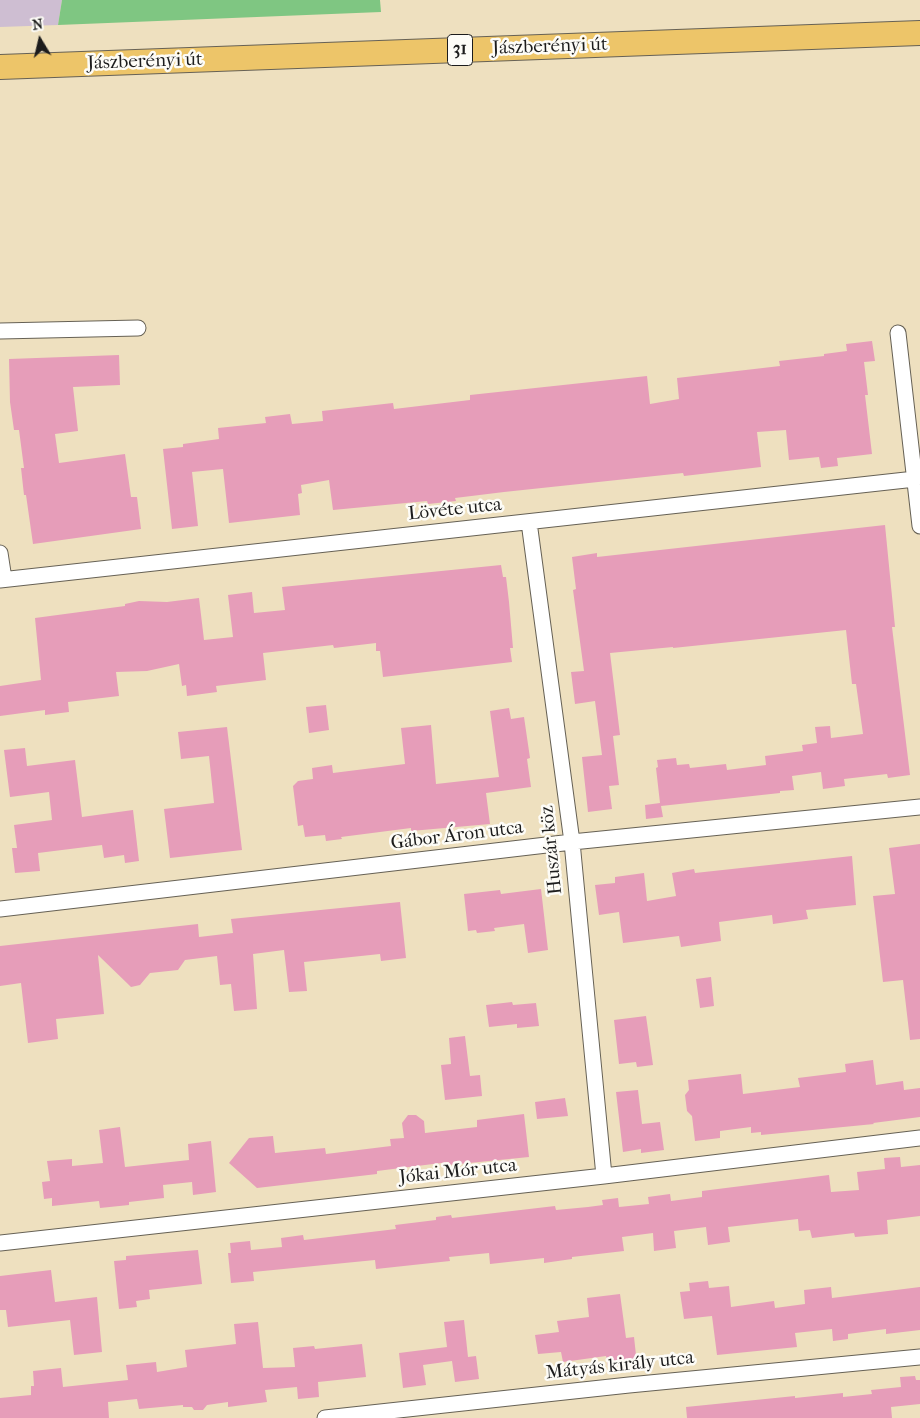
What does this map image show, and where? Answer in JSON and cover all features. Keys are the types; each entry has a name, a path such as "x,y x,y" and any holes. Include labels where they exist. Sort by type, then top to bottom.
{"main road":[{"name":"Jászberényi út","path":"0,67 920,33"}],"street":[{"path":"0,332 138,328"},
{"path":"898,333 920,526"},
{"name":"Lövéte utca","path":"2,580 915,479"},
{"name":"Huszár köz","path":"529,522 572,842 604,1176"},
{"path":"0,554 2,580"},
{"name":"Gábor Áron utca","path":"0,909 572,842 920,807"},
{"name":"Jókai Mór utca","path":"0,1243 604,1176 920,1138"},
{"name":"Mátyás király utca","path":"325,1418 619,1386 920,1357"}],"shaded area":[{"path":"0,0 62,0 58,25 0,27"}],"green space":[{"path":"62,0 380,0 381,12 58,25"}],"building":[{"path":"872,341 875,361 864,362 868,395 865,395 872,454 837,458 838,466 821,468 819,457 789,460 786,430 757,432 761,467 684,476 683,473 504,492 455,498 456,501 428,504 427,501 333,510 329,480 301,485 302,493 298,494 300,515 229,523 223,469 192,472 198,526 172,529 163,449 183,447 183,444 219,439 218,428 266,423 265,417 290,414 292,424 323,421 322,411 393,403 394,409 470,400 470,395 647,376 650,404 679,399 677,378 780,366 779,361 824,356 824,354 847,351 846,344"},
{"path":"119,355 120,385 73,387 78,431 55,434 59,463 125,454 131,497 137,497 141,529 33,544 26,495 24,495 21,468 24,468 19,430 14,430 10,402 9,359"},
{"path":"885,525 895,627 892,627 910,775 888,778 887,774 844,779 845,786 823,789 821,772 792,776 794,790 661,806 663,817 646,819 645,805 660,803 656,768 658,767 657,760 676,758 677,765 689,764 690,768 726,764 727,770 766,765 765,756 803,751 802,745 817,743 815,727 830,726 831,738 863,734 856,684 852,684 846,630 610,653 620,735 613,736 619,785 609,786 612,809 588,812 582,757 602,755 595,701 575,704 571,672 584,671 573,590 576,589 572,557 597,553 597,557"},
{"path":"501,565 503,577 506,577 509,602 513,648 510,648 512,662 383,677 380,651 376,651 376,643 334,648 333,645 263,653 266,680 216,686 217,692 187,696 186,685 182,686 179,664 147,671 116,672 119,696 68,702 69,712 45,715 45,710 0,716 0,686 41,680 35,618 125,606 125,604 139,601 167,602 199,598 204,640 233,637 228,595 252,592 254,613 285,610 282,587"},
{"path":"326,705 329,730 309,733 306,707"},
{"path":"509,708 511,719 524,717 530,758 527,759 531,787 486,793 490,824 411,831 411,828 341,837 342,839 326,841 325,835 305,837 303,825 298,826 293,786 298,781 313,779 312,768 332,765 333,773 405,764 401,728 431,725 436,784 499,777 490,711"},
{"path":"227,727 242,850 170,858 164,809 214,803 209,756 181,759 178,732"},
{"path":"25,748 27,766 75,760 82,817 133,810 139,861 125,863 124,855 104,858 102,845 38,853 40,871 15,873 12,848 17,848 14,825 52,820 49,792 10,797 4,750"},
{"path":"920,844 920,1039 910,1040 903,980 883,982 873,896 895,894 889,848"},
{"path":"852,856 856,905 806,910 808,919 773,924 772,915 719,922 721,941 681,947 679,936 623,943 619,912 599,915 595,885 615,883 615,877 644,873 647,901 676,896 672,873 694,869 695,873"},
{"path":"541,889 548,950 528,953 524,924 494,928 495,931 477,933 476,930 468,931 464,894 500,890 501,894"},
{"path":"400,902 406,958 381,961 380,954 304,962 307,991 289,992 284,950 253,954 257,1009 234,1011 231,984 220,985 217,956 185,960 178,970 150,973 140,985 131,987 98,955 104,1014 56,1019 58,1039 28,1043 21,983 0,986 0,946 198,924 199,937 233,933 231,919"},
{"path":"711,977 714,1006 700,1008 696,979"},
{"path":"512,1002 513,1005 536,1003 539,1026 517,1028 517,1024 489,1027 486,1005"},
{"path":"646,1016 653,1065 637,1067 636,1062 619,1064 614,1020"},
{"path":"465,1036 470,1076 480,1075 482,1096 445,1100 441,1065 451,1064 449,1038"},
{"path":"873,1060 876,1085 903,1081 904,1090 920,1088 920,1117 874,1124 761,1135 761,1132 751,1133 751,1127 720,1131 720,1138 695,1141 692,1116 687,1111 685,1095 689,1090 688,1080 741,1074 743,1094 800,1087 798,1078 846,1072 845,1064"},
{"path":"638,1090 642,1124 660,1122 664,1150 641,1153 641,1149 623,1152 616,1092"},
{"path":"565,1098 568,1116 537,1119 535,1102"},
{"path":"524,1114 529,1157 449,1165 449,1162 377,1171 377,1174 257,1188 229,1163 249,1138 273,1136 275,1153 325,1148 326,1154 391,1146 390,1139 404,1138 402,1123 408,1115 416,1115 424,1121 425,1133 477,1127 477,1120"},
{"path":"120,1127 125,1167 189,1160 188,1144 211,1141 216,1192 193,1195 192,1182 163,1185 164,1198 129,1202 129,1205 100,1208 99,1201 52,1206 52,1198 44,1199 42,1182 50,1181 47,1161 72,1159 72,1166 103,1163 99,1130"},
{"path":"900,1157 901,1167 920,1165 920,1216 887,1220 888,1234 855,1237 854,1233 812,1238 810,1230 799,1231 798,1219 728,1227 730,1242 708,1245 706,1227 674,1231 676,1248 654,1251 653,1233 622,1237 624,1251 572,1257 572,1259 544,1263 544,1258 490,1264 489,1253 449,1257 450,1261 376,1269 375,1260 253,1272 254,1281 231,1283 228,1253 231,1253 230,1243 250,1241 251,1250 282,1247 281,1238 303,1235 304,1240 396,1229 395,1225 436,1220 436,1217 451,1215 452,1218 555,1206 556,1210 588,1207 603,1205 602,1200 618,1198 619,1207 649,1204 648,1197 670,1194 671,1201 702,1197 702,1191 829,1175 831,1192 859,1190 857,1172 885,1169 884,1158"},
{"path":"198,1250 202,1284 149,1290 150,1299 136,1301 137,1307 119,1309 114,1261 126,1260 126,1256"},
{"path":"51,1270 55,1302 97,1297 102,1352 74,1355 70,1320 8,1327 6,1310 0,1310 0,1276"},
{"path":"708,1281 709,1288 729,1286 731,1307 774,1301 775,1308 805,1304 804,1290 831,1287 832,1298 920,1287 920,1330 886,1334 886,1329 848,1334 848,1339 833,1341 832,1329 795,1333 797,1347 717,1355 712,1316 684,1319 680,1292 690,1291 689,1283"},
{"path":"620,1294 626,1338 634,1337 637,1364 608,1367 606,1356 563,1362 561,1352 538,1354 535,1335 559,1332 557,1321 589,1317 587,1298"},
{"path":"464,1320 468,1357 476,1356 479,1379 455,1382 452,1361 423,1365 426,1385 403,1388 399,1353 447,1347 444,1322"},
{"path":"258,1322 263,1368 295,1367 293,1348 314,1346 315,1349 362,1344 366,1377 318,1382 319,1397 298,1399 297,1387 265,1390 267,1402 228,1407 228,1402 207,1405 203,1410 194,1410 192,1407 183,1407 183,1405 139,1409 137,1399 108,1402 109,1418 0,1418 0,1398 31,1395 31,1386 34,1386 33,1371 61,1368 63,1387 128,1380 126,1365 156,1362 157,1372 187,1367 185,1350 236,1344 234,1324"},
{"path":"915,1376 916,1380 920,1380 920,1404 891,1407 892,1418 687,1418 686,1407 795,1396 795,1398 843,1393 843,1397 872,1394 871,1390 901,1387 900,1377"}]}
